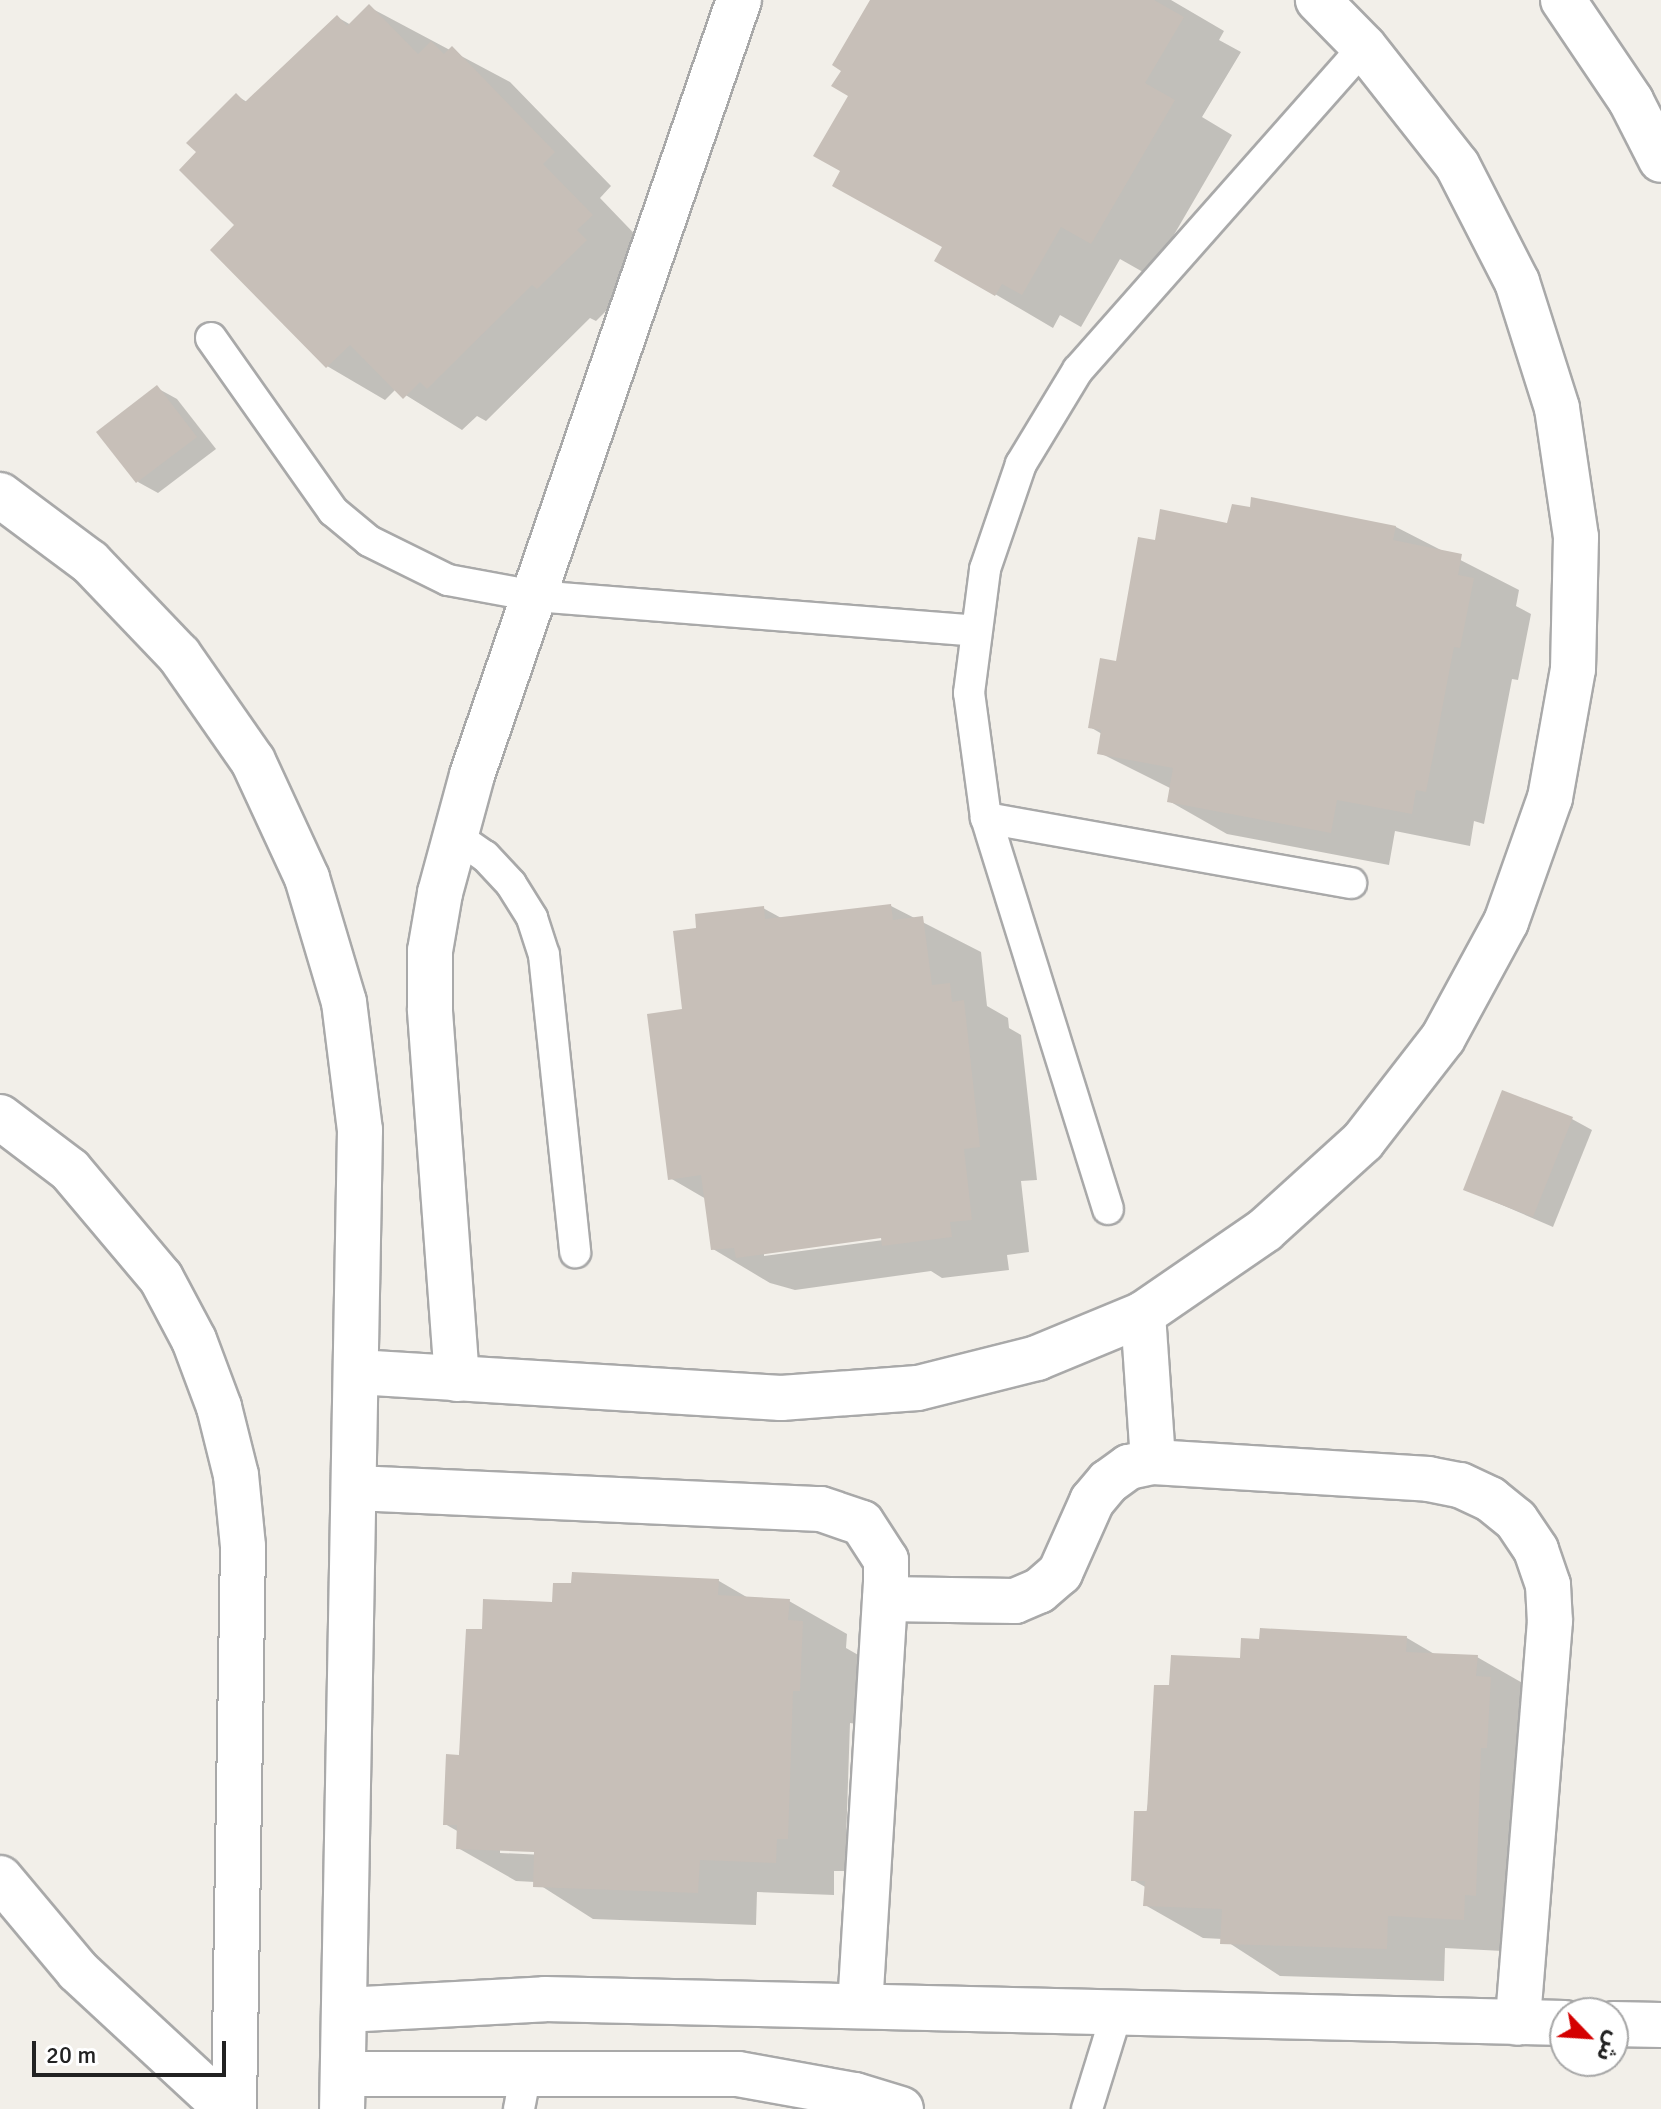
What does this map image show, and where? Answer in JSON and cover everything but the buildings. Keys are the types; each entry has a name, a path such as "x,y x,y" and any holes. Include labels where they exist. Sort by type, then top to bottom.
{"street":[{"path":"457,1379 430,1009 430,951 453,834 739,0"},
{"path":"357,1372 781,1398 918,1388 1037,1358 1143,1314 1265,1230 1352,1151 1443,1038 1511,908 1550,798 1573,669 1576,537 1557,408 1517,282 1457,165 1364,47 1318,0"},
{"path":"1563,0 1631,101 1661,160"},
{"path":"0,495 90,562 179,655 253,761 307,878 344,1002 360,1130 343,2091 523,2091 738,2074 855,2095 901,2109"},
{"path":"0,1117 70,1170 119,1221 161,1278 194,1340 219,1407 236,1475 243,1546 234,2109"},
{"path":"1143,1314 1153,1462"},
{"path":"885,1599 1015,1601 1039,1591 1060,1573 1092,1501 1108,1482 1129,1467 1153,1462 1460,1485 1490,1499 1516,1520 1536,1550 1548,1585 1550,1621 1518,2023"},
{"path":"355,1488 841,1512 877,1539 886,1560 885,1599 860,2004"},
{"path":"0,1878 78,1971 227,2109"},
{"path":"345,2010 545,1999 860,2004 1549,2023"},
{"path":"1629,2024 1661,2025"}],"lane":[{"path":"1108,1209 986,818 969,693 974,631 1000,516 1047,415 1078,370 1364,47"},
{"path":"211,338 333,511 369,541 448,580 534,596 974,631"},
{"path":"986,818 1351,883"},
{"path":"453,834 485,856 511,884 532,918 544,955 575,1252"},
{"path":"1087,2109 1117,2012"}]}
